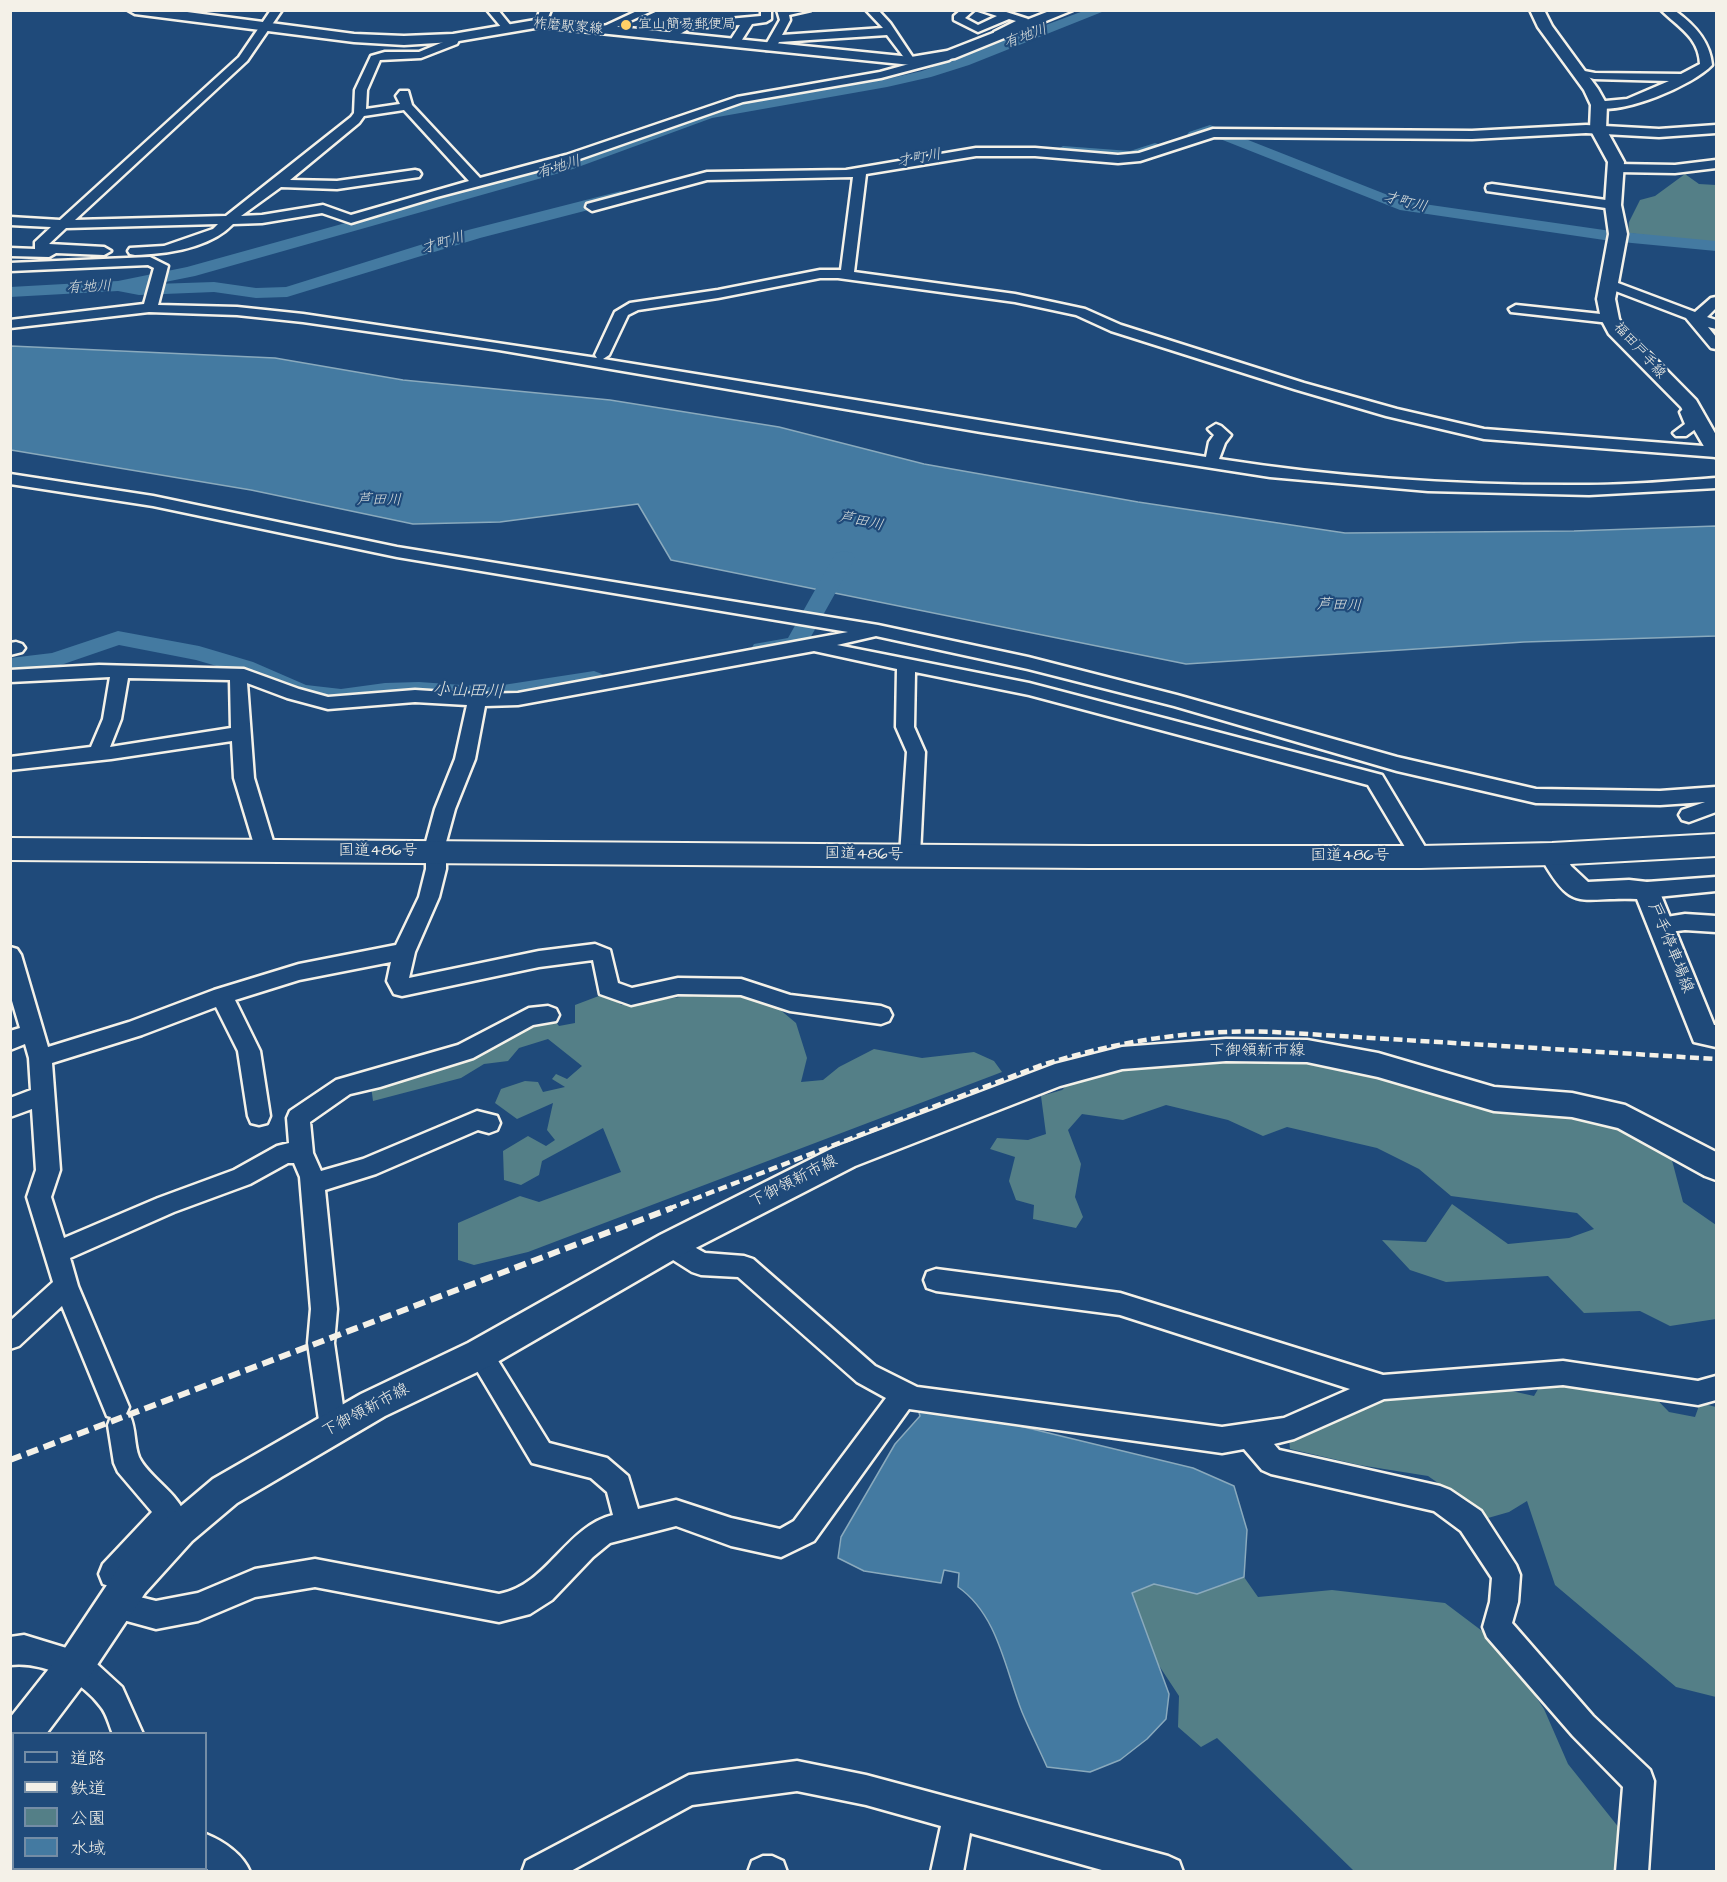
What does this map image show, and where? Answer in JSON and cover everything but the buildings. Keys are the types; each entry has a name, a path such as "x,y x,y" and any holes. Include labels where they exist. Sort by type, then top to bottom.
{"highway":[{"name":"国道486号","path":"10,867 139,870 436,861 910,855 1422,857 1556,863 1716,845"},
{"name":"国道486号","path":"10,849 266,851 436,861 1095,874 1556,863 1716,864"}],"main road":[{"name":"柞磨駅家線","path":"135,10 390,40 454,38 544,17 602,30 734,44 831,45 911,61 950,55 1066,10"},
{"path":"1537,10 1545,27 1578,71 1599,105 1598,129 1617,168"},
{"name":"福田戸手線","path":"1617,168 1613,205 1618,238 1606,299 1610,319 1616,330 1694,411 1716,452"},
{"name":"戸手停車場線","path":"1556,863 1569,884 1581,892 1647,890 1704,1034 1716,1036"},
{"name":"下御領新市線","path":"24,1732 76,1664 124,1592 180,1529 225,1491 333,1427 480,1354 671,1245 844,1157 1055,1076 1122,1058 1203,1052 1307,1051 1378,1065 1494,1099 1572,1105 1625,1117 1716,1167"}],"street":[{"path":"277,10 243,59 60,224 40,245 41,248 108,251 165,250 218,232 239,210 338,136 360,113 407,106"},
{"path":"492,10 506,26"},
{"path":"602,30 649,10"},
{"path":"687,10 705,24"},
{"path":"670,37 682,27 766,19 766,10"},
{"path":"772,43 787,25 782,12 806,10"},
{"path":"969,10 958,18 978,29 1007,16"},
{"path":"984,10 1023,19 1022,22 993,38"},
{"path":"1599,105 1635,102 1706,65 1706,57 1683,21 1666,10"},
{"path":"874,17 890,31 911,61"},
{"path":"734,44 748,21"},
{"path":"831,45 890,31"},
{"path":"360,113 361,90 375,58 385,55 421,55 453,42 454,38"},
{"path":"831,45 898,41"},
{"path":"10,221 60,224 272,218 323,209 351,219 477,182 570,158 741,99 881,75 950,55"},
{"path":"1578,71 1594,76 1683,78"},
{"path":"404,93 402,96 407,106 477,182"},
{"path":"592,207 707,176 846,174 976,152 1035,152 1118,159 1140,157 1213,133 1472,135 1598,129 1659,133 1716,129"},
{"path":"1617,168 1675,169 1716,164"},
{"path":"847,275 860,172"},
{"path":"278,183 337,185 415,174"},
{"path":"1492,188 1613,205"},
{"path":"184,244 242,234 264,227 272,218"},
{"path":"152,307 165,250"},
{"path":"10,252 94,254 108,251"},
{"path":"10,267 150,261 160,266"},
{"path":"602,355 622,312 635,306 718,294 810,276 847,275 1015,298 1080,312 1116,328 1180,348 1457,429 1484,434 1716,452"},
{"path":"1610,284 1716,325"},
{"path":"1716,301 1693,319 1716,345"},
{"path":"10,324 152,307 237,311 303,318 487,345 981,427 1270,472 1428,486 1588,490 1716,483"},
{"path":"237,311 244,307 317,310 1213,456 1276,464 1446,479 1508,481 1716,478"},
{"path":"1516,309 1610,319"},
{"path":"1681,434 1693,426 1688,412 1694,411"},
{"path":"1213,456 1217,442 1223,435 1216,429"},
{"path":"1276,464 1303,475"},
{"path":"10,479 153,501 397,552 878,631 1051,669 1177,701 1397,764 1536,796 1660,798 1716,794"},
{"path":"10,486 49,488 56,485"},
{"path":"10,676 51,672 120,671 244,675 293,694 328,703 416,696 477,700 518,699 811,646 878,631"},
{"path":"811,646 1029,689 1375,780 1422,857"},
{"path":"906,664 905,727 916,752 910,855"},
{"path":"98,754 112,720 120,671"},
{"path":"244,675 237,682 244,778 266,851"},
{"path":"477,700 465,759 445,809 429,897 404,952 398,981 402,988 538,959 595,952 603,956 608,988 631,998 678,986 741,987 790,1003 881,1015"},
{"path":"10,764 98,754 240,733"},
{"path":"1689,815 1716,805"},
{"path":"1647,890 1716,884"},
{"path":"1662,925 1685,922 1716,924"},
{"path":"40,1058 134,1029 222,996 299,972 404,952"},
{"path":"10,955 40,1058 48,1170 39,1197 66,1286 119,1416 127,1463 170,1512 113,1574 124,1592 156,1615 198,1607 255,1583 315,1573 499,1608 520,1604 542,1590 583,1547 603,1531 676,1513 730,1532 781,1544 804,1531 904,1394"},
{"path":"222,996 249,1051 258,1116"},
{"path":"333,1427 321,1343 324,1309 313,1184 302,1153 298,1118 344,1086 380,1078 465,1052 529,1017 548,1015"},
{"path":"10,1041 32,1032"},
{"path":"10,1108 44,1095"},
{"path":"313,1184 368,1167 477,1120 489,1123"},
{"path":"57,1253 165,1204 242,1177 285,1153 302,1153"},
{"path":"671,1245 701,1264 744,1267 755,1274 866,1374 914,1399 1222,1440 1285,1430 1383,1387 1563,1373 1698,1393 1716,1388"},
{"path":"936,1280 1120,1304 1383,1387"},
{"path":"10,1338 66,1286"},
{"path":"480,1354 541,1454 598,1467 618,1485 629,1525"},
{"path":"1251,1437 1271,1461 1440,1499 1471,1521 1506,1575 1504,1602 1497,1627 1583,1726 1639,1781 1632,1872"},
{"path":"10,1651 24,1649 76,1664 112,1697 127,1732"},
{"path":"537,1872 689,1790 796,1776 866,1790 1168,1872"},
{"path":"947,1872 958,1815"},
{"path":"207,1850 235,1872"},
{"path":"763,1872 772,1872"}],"green space":[{"path":"1685,174 1699,184 1716,185 1716,240 1713,243 1628,233 1629,222 1640,200 1655,196"},
{"path":"733,990 766,998 796,1023 807,1058 801,1082 823,1080 839,1067 874,1049 922,1058 974,1052 994,1061 1002,1072 528,1252 474,1265 458,1260 458,1223 520,1196 539,1202 621,1172 603,1128 542,1161 539,1175 521,1185 504,1180 503,1151 528,1136 546,1146 555,1140 547,1130 553,1103 517,1119 495,1103 501,1089 525,1081 538,1082 543,1092 565,1087 552,1079 556,1074 567,1079 582,1066 548,1039 519,1048 508,1061 484,1064 461,1078 373,1101 371,1086 525,1024 553,1018 559,1026 575,1023 575,1005 612,991 621,1005"},
{"path":"1229,1059 1324,1059 1608,1118 1669,1149 1683,1202 1716,1225 1716,1319 1670,1326 1640,1311 1584,1313 1548,1276 1446,1282 1410,1270 1382,1240 1426,1242 1452,1204 1508,1244 1569,1238 1594,1229 1577,1213 1451,1196 1419,1169 1377,1148 1287,1127 1263,1136 1228,1120 1166,1105 1123,1120 1082,1114 1068,1130 1081,1164 1075,1197 1083,1217 1076,1228 1033,1219 1034,1205 1016,1200 1009,1181 1015,1157 990,1149 997,1138 1028,1140 1046,1134 1041,1096 1062,1090 1079,1074 1102,1073 1164,1063"},
{"path":"1548,1372 1642,1384 1669,1412 1695,1417 1700,1403 1716,1407 1716,1697 1676,1687 1555,1585 1527,1501 1509,1512 1488,1518 1428,1476 1359,1465 1290,1449 1287,1420 1458,1379 1534,1396"},
{"path":"1244,1577 1258,1597 1332,1590 1445,1603 1502,1646 1544,1709 1568,1764 1628,1839 1627,1871 1354,1871 1217,1738 1201,1747 1178,1727 1179,1696 1156,1661 1132,1593 1154,1584 1197,1594"}],"water":[{"name":"芦田川","path":"11,346 275,358 403,380 610,400 779,427 924,464 1138,502 1345,533 1574,531 1716,526 1716,636 1524,642 1186,664 671,560 638,504 500,522 413,524 251,490 11,450"},
{"path":"933,1405 1193,1468 1234,1486 1247,1530 1244,1577 1197,1594 1154,1584 1132,1593 1169,1694 1166,1719 1147,1739 1120,1760 1090,1772 1047,1767 1022,1712 999,1644 982,1612 958,1587 959,1573 944,1570 941,1583 864,1571 838,1558 841,1537 895,1444 920,1416 918,1409"}],"waterway":[{"name":"有地川","path":"118,286 189,272 564,167 707,115 926,74 964,62 1100,10"},
{"name":"才町川","path":"1195,135 1210,130 1400,205 1611,236 1716,246"},
{"name":"才町川","path":"1063,151 1131,156 1155,148"},
{"name":"才町川","path":"118,286 139,290 214,287 256,293 287,292 474,234 621,196"},
{"name":"有地川","path":"10,292 118,286"},
{"name":"小山田川","path":"762,649 796,644 844,558"},
{"name":"小山田川","path":"10,666 55,660 118,638 199,653 245,667 302,692 341,697 385,691 419,690 490,695 594,679"}],"railway":[{"path":"668,1209 1039,1066 1068,1057 1155,1038 1214,1033 1274,1032 1716,1059"},
{"path":"10,1460 672,1208"}],"place":[{"name":"宜山簡易郵便局","path":"626,25"}]}
